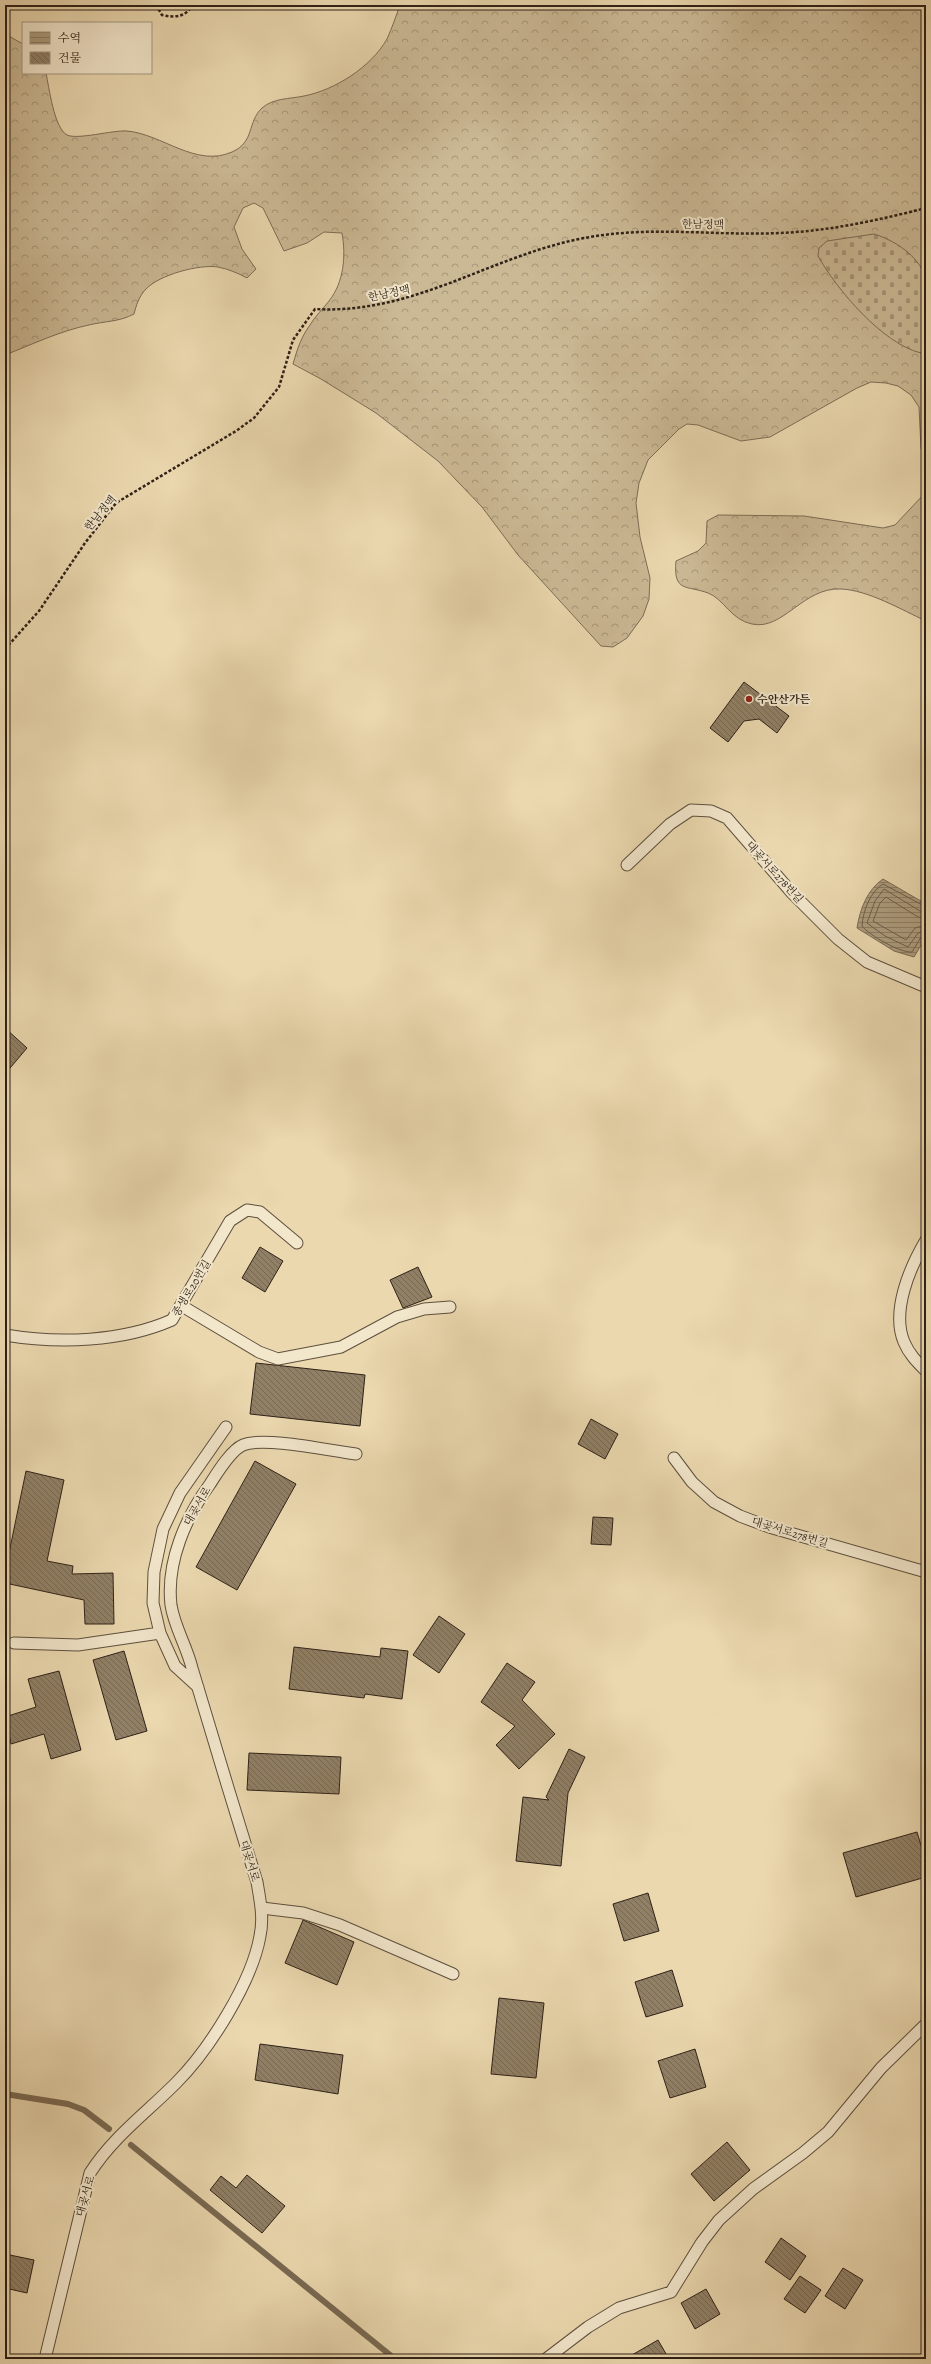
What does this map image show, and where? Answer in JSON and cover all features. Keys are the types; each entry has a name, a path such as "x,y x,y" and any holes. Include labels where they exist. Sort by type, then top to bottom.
{"lane":[{"name":"대곶서로278번길","path":"628,865 670,824 691,810 711,811 727,818 792,892 838,939 867,962 926,987"},
{"name":"종생로20번길","path":"5,1335 60,1340 108,1336 155,1327 172,1320 182,1306 230,1221 247,1210 260,1212 297,1243"},
{"path":"926,1240 909,1276 900,1322 904,1341 913,1358 926,1371"},
{"path":"182,1306 259,1352 278,1359 341,1347 396,1317 424,1309 450,1307"},
{"path":"198,1687 175,1666 160,1633 153,1595 154,1572 163,1529 180,1493 226,1427"},
{"name":"대곶서로","path":"45,2359 90,2173 102,2154 119,2135 176,2083 198,2059 220,2027 247,1974 260,1936 262,1908 257,1882 198,1687 171,1606 171,1585 179,1540 188,1518 204,1491 226,1460 242,1445 264,1442 356,1454"},
{"name":"대곶서로278번길","path":"674,1458 692,1482 714,1502 740,1516 769,1527 926,1572"},
{"path":"14,1643 78,1645 160,1633"},
{"path":"262,1908 303,1913 340,1925 453,1974"},
{"path":"546,2359 588,2327 619,2308 671,2292 702,2242 719,2220 753,2189 803,2153 828,2132 881,2068 926,2024"}],"path":[{"path":"156,5 162,16 175,18 188,12 193,5"},
{"name":"한남정맥","path":"5,648 39,611 93,532 116,503 236,431 254,418 267,404 279,387 293,340 315,309 334,310 376,306 412,297 505,261 588,237 631,231 780,233 807,231 926,208"}],"green space":[{"path":"400,5 926,5 926,277 923,269 818,256 850,298 876,326 921,353 926,342 926,472 921,448 919,407 911,395 898,386 886,383 871,382 857,388 770,437 741,441 698,425 687,424 679,429 648,460 639,483 636,503 640,537 650,578 649,599 643,616 627,638 613,647 601,646 518,555 482,507 438,461 376,413 321,379 293,364 304,334 334,294 338,286 344,260 342,233 324,232 307,243 284,251 263,208 254,203 243,208 234,227 242,249 256,269 247,278 233,271 218,267 201,267 169,275 160,279 146,289 137,304 134,314 128,317 68,331 5,355 5,34 22,43 22,74 46,74 55,116 62,131 67,135 87,136 127,131 140,133 192,153 205,156 219,156 232,152 244,143 248,137 254,119 266,105 282,99 316,93 340,83 362,68 380,49 387,39"},
{"path":"874,234 898,245 905,250 917,262 926,277 926,342 921,353 906,348 892,339 862,314 826,270 818,256 819,248 827,241"},
{"path":"926,492 926,621 896,606 873,597 851,590 841,589 828,590 815,595 774,621 763,624 752,624 745,622 733,614 714,596 683,586 679,583 677,578 676,561 698,551 706,543 707,521 718,515 804,516 883,528 895,525"}],"water":[{"path":"883,879 926,904 926,937 914,957 894,951 857,928 865,900 877,883"}],"building":[{"name":"수안산가든","path":"744,682 789,716 777,733 759,719 744,721 728,742 710,728"},
{"path":"5,1028 27,1048 5,1074"},
{"path":"260,1247 283,1261 265,1292 242,1278"},
{"path":"418,1267 432,1297 403,1308 390,1280"},
{"path":"256,1363 365,1375 360,1426 250,1414"},
{"path":"591,1419 618,1434 605,1459 578,1444"},
{"path":"255,1461 296,1484 237,1590 196,1567"},
{"path":"26,1471 64,1480 47,1561 73,1566 72,1574 113,1573 114,1624 85,1624 84,1600 5,1583 5,1552 9,1553"},
{"path":"593,1517 613,1518 611,1545 591,1544"},
{"path":"439,1616 465,1634 439,1673 413,1655"},
{"path":"294,1647 380,1657 381,1648 408,1651 402,1699 365,1694 364,1698 289,1689"},
{"path":"124,1651 147,1731 116,1740 93,1660"},
{"path":"507,1663 535,1682 522,1700 555,1734 519,1769 496,1745 515,1726 481,1702"},
{"path":"59,1671 81,1750 51,1759 44,1734 11,1744 5,1717 36,1707 28,1679"},
{"path":"569,1749 585,1757 568,1793 561,1866 516,1861 523,1797 549,1800 546,1797"},
{"path":"249,1753 341,1757 339,1794 247,1790"},
{"path":"917,1832 926,1862 926,1877 856,1897 843,1853"},
{"path":"648,1893 659,1931 624,1941 613,1904"},
{"path":"303,1920 354,1942 337,1985 285,1963"},
{"path":"672,1970 683,2006 646,2017 635,1982"},
{"path":"499,1998 544,2003 536,2078 491,2074"},
{"path":"260,2044 343,2055 338,2094 255,2080"},
{"path":"695,2049 706,2087 670,2098 658,2061"},
{"path":"727,2142 750,2170 714,2201 691,2174"},
{"path":"247,2175 285,2206 262,2233 210,2190 221,2176 236,2188"},
{"path":"781,2238 806,2256 790,2280 765,2262"},
{"path":"5,2254 34,2260 27,2293 5,2288"},
{"path":"843,2268 863,2280 845,2309 825,2296"},
{"path":"800,2276 821,2290 805,2313 784,2299"},
{"path":"706,2289 720,2314 695,2329 681,2303"},
{"path":"658,2340 669,2359 625,2359"}],"waterway":[{"path":"5,2094 68,2104 84,2110 109,2129"},
{"path":"131,2145 395,2359"}],"place":[{"name":"수안산가든","path":"749,699"}]}
